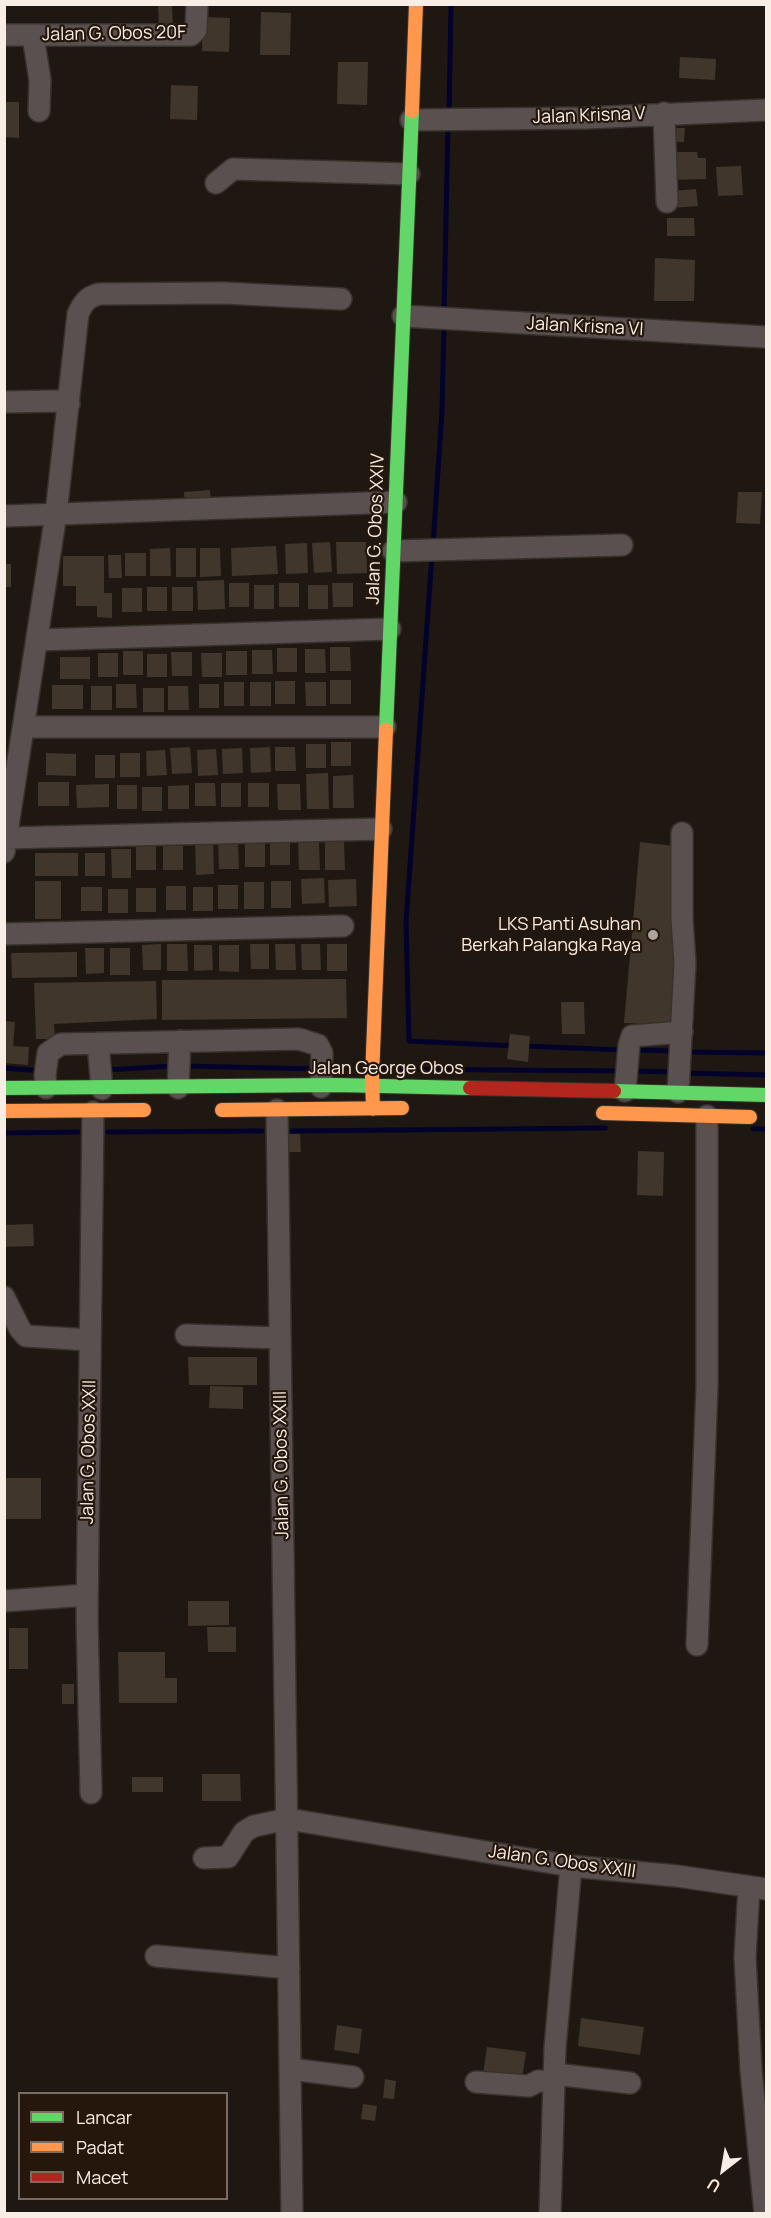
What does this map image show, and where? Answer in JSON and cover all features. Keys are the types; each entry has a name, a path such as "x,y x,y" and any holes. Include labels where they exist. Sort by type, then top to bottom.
{"main road":[{"name":"Jalan G. Obos XXIV","path":"374,1109 372,1082 381,829 416,4"},
{"name":"Jalan George Obos","path":"4,1088 45,1076 100,1066 179,1065 322,1074 372,1082 626,1076 679,1079 766,1095"},
{"path":"211,1110 415,1108"},
{"path":"4,1111 156,1110"},
{"path":"589,1112 766,1117"}],"street":[{"name":"Jalan G. Obos 20F","path":"4,35 191,35 196,30 197,4"},
{"path":"33,36 40,80 39,111"},
{"name":"Jalan Krisna V","path":"411,120 586,117 766,110"},
{"path":"664,113 667,202"},
{"path":"216,183 233,169 409,174"},
{"path":"341,299 224,293 99,294 90,296 78,314 56,514 5,845 381,829"},
{"name":"Jalan Krisna VI","path":"403,316 766,337"},
{"path":"4,402 57,401 69,404"},
{"path":"4,516 396,502"},
{"path":"393,551 622,545"},
{"path":"37,640 390,628"},
{"path":"24,727 385,727"},
{"path":"679,1079 685,963 682,919 682,833"},
{"path":"4,934 343,926"},
{"path":"626,1076 630,1039 637,1033 682,1032"},
{"path":"45,1076 48,1053 54,1046 100,1066 179,1065 299,1039 318,1045 322,1074"},
{"name":"Jalan G. Obos XXIII","path":"277,1110 292,2214"},
{"name":"Jalan G. Obos XXII","path":"91,1793 87,1594 93,1112"},
{"path":"698,1645 706,1386 707,1116"},
{"path":"4,1297 26,1336 90,1340"},
{"path":"186,1335 280,1338"},
{"path":"4,1601 87,1594"},
{"path":"204,1858 228,1857 244,1832 254,1826 288,1819"},
{"name":"Jalan G. Obos XXIII","path":"288,1819 571,1866 677,1876 758,1888"},
{"path":"549,2214 555,2078 571,1866"},
{"path":"758,1888 745,1957 751,2070 765,2214"},
{"path":"156,1956 290,1968"},
{"path":"291,2068 353,2077"},
{"path":"476,2082 529,2086 538,2081 555,2078 630,2083"}],"building":[{"path":"158,6 172,6 173,27 159,27"},
{"path":"261,12 291,13 290,55 260,55"},
{"path":"203,17 230,18 229,52 202,51"},
{"path":"680,57 716,59 715,80 679,78"},
{"path":"338,62 368,62 367,105 337,104"},
{"path":"171,85 198,86 197,120 170,119"},
{"path":"4,102 19,102 19,138 4,137"},
{"path":"670,128 685,128 684,142 670,142"},
{"path":"667,152 697,152 698,158 706,158 706,179 668,180"},
{"path":"741,166 743,195 718,196 716,167"},
{"path":"696,189 698,206 672,208 671,191"},
{"path":"667,218 694,218 695,236 667,236"},
{"path":"655,258 695,260 694,301 654,301"},
{"path":"210,490 211,504 185,506 184,492"},
{"path":"738,492 762,492 760,524 736,523"},
{"path":"330,542 332,572 314,573 312,543"},
{"path":"336,542 366,542 367,573 337,574"},
{"path":"307,543 308,573 286,574 285,544"},
{"path":"276,546 278,574 232,576 231,548"},
{"path":"170,548 171,576 150,576 150,549"},
{"path":"176,548 196,548 196,577 176,577"},
{"path":"200,548 220,548 221,576 200,577"},
{"path":"125,553 146,553 146,576 125,576"},
{"path":"108,555 121,555 122,578 109,578"},
{"path":"63,556 104,556 104,593 112,593 112,618 97,617 97,606 76,606 76,586 63,586"},
{"path":"4,564 11,564 11,587 4,587"},
{"path":"224,580 225,609 198,610 197,581"},
{"path":"229,583 249,583 249,607 229,607"},
{"path":"279,583 299,583 299,607 279,607"},
{"path":"332,583 353,583 353,607 333,607"},
{"path":"254,585 274,585 274,609 254,609"},
{"path":"308,585 328,585 328,609 308,609"},
{"path":"147,587 167,587 167,611 147,611"},
{"path":"172,587 193,587 193,611 172,611"},
{"path":"122,588 142,588 142,612 122,612"},
{"path":"330,647 350,647 351,671 330,671"},
{"path":"277,648 297,648 297,672 277,672"},
{"path":"305,649 325,649 326,673 305,673"},
{"path":"252,650 272,650 273,674 252,674"},
{"path":"123,651 143,651 143,675 123,675"},
{"path":"226,651 247,651 247,675 226,675"},
{"path":"171,652 192,652 192,676 172,676"},
{"path":"98,653 118,653 118,677 98,677"},
{"path":"201,653 222,653 222,677 202,677"},
{"path":"147,654 167,654 167,677 147,677"},
{"path":"60,657 90,657 90,679 60,679"},
{"path":"330,680 351,680 351,704 330,704"},
{"path":"275,681 295,681 295,704 275,704"},
{"path":"224,682 244,682 244,706 224,706"},
{"path":"250,682 271,682 271,706 250,706"},
{"path":"305,682 326,682 326,706 306,706"},
{"path":"116,684 136,684 137,708 116,708"},
{"path":"199,684 219,684 219,708 199,708"},
{"path":"52,685 83,685 83,709 52,709"},
{"path":"91,686 112,686 112,710 91,710"},
{"path":"168,686 188,686 189,710 168,710"},
{"path":"143,688 164,688 164,712 143,712"},
{"path":"331,742 351,742 351,766 331,766"},
{"path":"306,744 326,744 326,768 306,768"},
{"path":"190,747 192,773 172,774 170,748"},
{"path":"270,747 271,772 251,773 250,748"},
{"path":"275,747 295,747 296,771 275,771"},
{"path":"242,748 243,773 223,774 222,749"},
{"path":"216,749 218,775 198,776 197,750"},
{"path":"165,750 167,775 147,776 146,751"},
{"path":"46,753 76,754 76,776 46,775"},
{"path":"120,753 140,753 140,777 120,777"},
{"path":"95,755 115,755 115,778 95,778"},
{"path":"328,773 329,809 307,809 306,774"},
{"path":"353,775 354,808 333,808 333,776"},
{"path":"38,782 69,782 69,806 38,806"},
{"path":"195,783 215,783 216,806 195,806"},
{"path":"221,783 241,783 241,807 221,807"},
{"path":"248,783 269,783 269,807 248,807"},
{"path":"109,784 109,807 77,808 76,785"},
{"path":"277,784 300,784 301,810 278,810"},
{"path":"117,785 137,785 137,809 117,809"},
{"path":"189,785 189,809 168,809 168,786"},
{"path":"142,787 162,787 162,811 142,811"},
{"path":"325,840 344,840 345,870 325,870"},
{"path":"213,841 214,874 196,875 195,842"},
{"path":"270,841 290,841 290,865 270,865"},
{"path":"298,841 319,841 320,870 299,870"},
{"name":"LKS Panti Asuhan Berkah Palangka Raya","path":"640,842 675,846 674,1025 624,1023"},
{"path":"218,843 238,843 239,869 219,869"},
{"path":"245,843 265,843 265,867 245,867"},
{"path":"136,846 156,846 156,870 136,870"},
{"path":"163,846 183,846 183,870 163,870"},
{"path":"111,849 131,849 131,878 112,878"},
{"path":"35,853 78,853 78,876 35,876"},
{"path":"85,853 105,853 105,876 85,876"},
{"path":"324,878 325,903 302,904 301,879"},
{"path":"356,879 357,906 329,907 328,880"},
{"path":"35,881 61,881 61,919 35,919"},
{"path":"271,881 291,881 291,908 271,908"},
{"path":"244,882 264,882 264,909 244,909"},
{"path":"218,885 238,885 238,909 218,909"},
{"path":"166,886 186,886 186,910 166,910"},
{"path":"81,887 102,887 102,911 81,911"},
{"path":"193,887 213,887 213,911 193,911"},
{"path":"136,888 156,888 156,912 136,912"},
{"path":"108,889 128,889 128,913 108,913"},
{"path":"161,944 161,970 143,970 142,945"},
{"path":"167,944 187,944 188,971 167,971"},
{"path":"250,944 269,944 269,969 251,969"},
{"path":"275,944 295,944 296,970 276,970"},
{"path":"301,944 320,944 321,970 302,970"},
{"path":"327,944 347,944 347,971 327,971"},
{"path":"194,945 212,945 213,970 194,971"},
{"path":"219,945 239,945 239,972 219,971"},
{"path":"85,948 104,948 104,973 86,974"},
{"path":"110,948 130,948 130,975 110,975"},
{"path":"77,952 77,977 12,978 11,953"},
{"path":"346,979 347,1018 162,1020 162,980"},
{"path":"156,981 157,1019 54,1024 55,1039 36,1039 34,983"},
{"path":"561,1002 584,1002 585,1034 562,1034"},
{"path":"4,1021 15,1022 13,1046 29,1047 28,1065 4,1063"},
{"path":"510,1034 530,1036 528,1062 507,1059"},
{"path":"283,1134 300,1134 301,1152 284,1152"},
{"path":"638,1151 664,1152 663,1196 637,1195"},
{"path":"33,1224 34,1246 4,1247 4,1225"},
{"path":"188,1357 257,1357 257,1385 189,1385"},
{"path":"210,1386 243,1387 243,1409 209,1408"},
{"path":"4,1478 41,1478 41,1519 4,1519"},
{"path":"188,1601 229,1601 229,1625 188,1626"},
{"path":"207,1627 236,1627 236,1652 208,1652"},
{"path":"9,1628 28,1628 28,1669 9,1669"},
{"path":"118,1652 165,1652 165,1678 177,1678 177,1703 119,1703"},
{"path":"62,1684 74,1684 74,1704 62,1704"},
{"path":"202,1774 240,1774 241,1801 202,1801"},
{"path":"132,1777 163,1777 163,1792 132,1792"},
{"path":"581,2018 644,2027 640,2055 578,2046"},
{"path":"337,2025 362,2029 359,2054 334,2050"},
{"path":"487,2047 526,2052 522,2080 483,2074"},
{"path":"385,2079 396,2081 394,2099 383,2098"},
{"path":"363,2104 377,2106 375,2121 361,2119"}],"waterway":[{"path":"449,114 451,4"},
{"path":"444,315 448,123"},
{"path":"433,545 442,411 444,324"},
{"path":"432,555 406,922 409,1041 515,1046"},
{"path":"524,1046 623,1050"},
{"path":"632,1050 677,1051"},
{"path":"686,1052 766,1053"},
{"path":"105,1070 174,1066"},
{"path":"183,1066 318,1069"},
{"path":"4,1068 42,1071"},
{"path":"381,1069 623,1071"},
{"path":"633,1071 674,1072"},
{"path":"684,1073 766,1075"},
{"path":"292,1131 605,1128"},
{"path":"753,1129 766,1129"},
{"path":"108,1132 262,1131"},
{"path":"4,1133 78,1132"}],"traffic: fast":[{"path":"386,730 412,111"},
{"path":"4,1088 336,1085 470,1088"},
{"path":"614,1091 766,1095"}],"traffic: slow":[{"path":"412,111 416,4"},
{"path":"373,1109 372,1077 386,730"},
{"path":"222,1110 402,1108"},
{"path":"4,1111 144,1110"},
{"path":"603,1113 750,1117"}],"traffic: jam":[{"path":"470,1088 614,1091"}],"place":[{"name":"LKS Panti Asuhan Berkah Palangka Raya","path":"653,935"}]}
